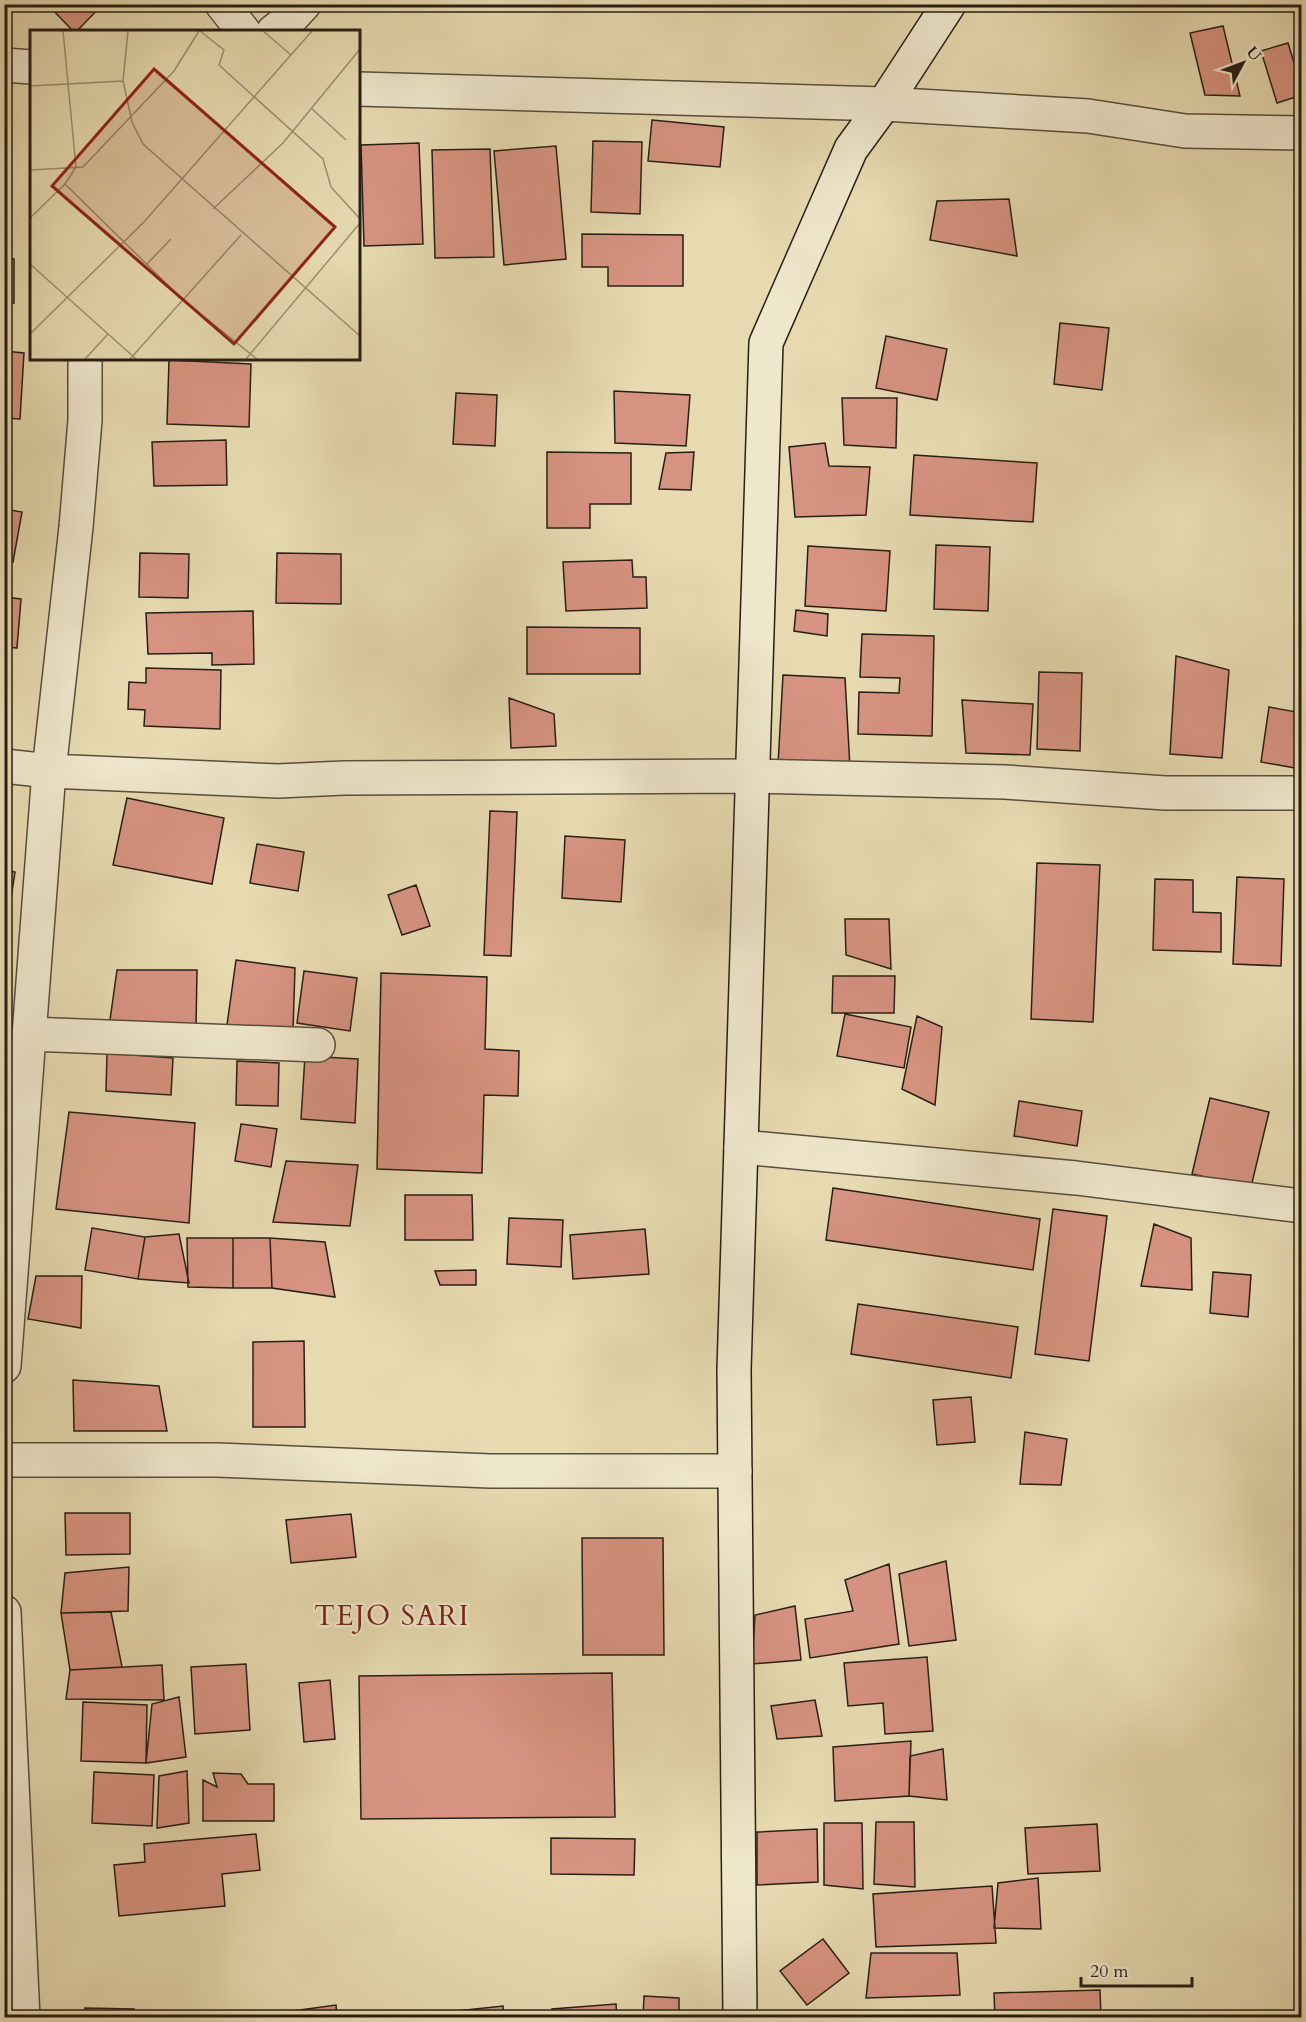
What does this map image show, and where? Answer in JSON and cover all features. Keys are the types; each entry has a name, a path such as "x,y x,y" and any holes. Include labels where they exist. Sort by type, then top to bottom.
{"street":[{"path":"222,4 242,30"},
{"path":"276,30 304,4"},
{"path":"740,2018 734,1370 766,343 851,149 884,104 949,4"},
{"path":"4,65 30,67"},
{"path":"360,88 884,104 1088,116 1185,131 1302,133"},
{"path":"4,1366 49,771 85,420 85,360"},
{"path":"4,766 49,771 278,781 344,778 751,776 1005,782 1165,793 1302,793"},
{"path":"29,1034 318,1045"},
{"path":"741,1147 1076,1178 1302,1206"},
{"path":"4,1460 217,1460 490,1471 735,1471"},
{"path":"4,1612 23,2018"}],"building":[{"path":"47,4 103,4 78,30 72,30"},
{"path":"1223,26 1240,96 1205,95 1190,33"},
{"path":"1288,43 1302,95 1277,103 1261,51"},
{"path":"652,120 724,127 720,167 648,161"},
{"path":"4,132 9,133 6,168 4,168"},
{"path":"593,141 642,142 640,214 591,212"},
{"path":"419,143 423,244 364,246 361,145"},
{"path":"556,146 566,259 504,265 494,151"},
{"path":"490,149 494,257 435,258 432,150"},
{"path":"1009,199 1017,256 930,240 937,201"},
{"path":"582,234 683,235 683,286 608,286 608,267 582,267"},
{"path":"4,258 14,259 14,303 4,303"},
{"path":"1060,323 1109,328 1102,390 1054,384"},
{"path":"886,336 947,349 937,400 876,388"},
{"path":"4,351 24,353 20,419 4,418"},
{"path":"169,360 251,364 249,427 167,424"},
{"path":"614,391 690,395 686,446 615,443"},
{"path":"456,393 497,395 495,446 453,444"},
{"path":"842,398 897,398 896,448 844,445"},
{"path":"226,440 227,485 154,486 152,442"},
{"path":"825,443 829,466 870,467 866,515 795,517 789,447"},
{"path":"547,452 631,453 631,504 590,504 590,528 547,528"},
{"path":"694,452 691,490 659,489 666,453"},
{"path":"914,455 1037,463 1033,522 910,515"},
{"path":"4,509 22,512 13,562 4,560"},
{"path":"936,545 990,547 988,611 934,609"},
{"path":"808,546 890,551 886,611 805,606"},
{"path":"140,553 189,554 188,598 139,597"},
{"path":"277,553 341,554 341,604 276,603"},
{"path":"632,560 633,577 646,577 647,608 566,611 563,562"},
{"path":"1302,569 1302,601 1295,600"},
{"path":"4,597 21,599 17,648 4,647"},
{"path":"796,610 828,614 827,636 794,631"},
{"path":"253,611 254,664 212,665 212,653 148,654 146,613"},
{"path":"527,627 640,628 640,674 527,674"},
{"path":"862,634 934,636 932,736 858,734 859,692 899,693 900,678 860,677"},
{"path":"1176,656 1229,670 1222,758 1170,754"},
{"path":"146,668 221,670 220,729 144,726 145,710 128,709 129,682 146,683"},
{"path":"1302,669 1302,710 1298,710"},
{"path":"1039,672 1082,673 1080,751 1037,749"},
{"path":"783,675 845,678 850,768 778,765"},
{"path":"509,698 554,714 556,746 511,748"},
{"path":"962,700 1033,704 1030,755 966,753"},
{"path":"1269,707 1302,713 1301,769 1261,762"},
{"path":"127,798 224,818 212,884 113,865"},
{"path":"490,811 517,812 511,956 484,955"},
{"path":"565,836 625,840 621,902 562,898"},
{"path":"257,844 304,852 298,891 250,883"},
{"path":"1037,863 1100,865 1093,1022 1031,1019"},
{"path":"4,870 15,872 4,944"},
{"path":"1237,877 1284,879 1281,966 1233,964"},
{"path":"1155,879 1193,880 1193,912 1221,913 1221,952 1153,950"},
{"path":"416,885 430,926 402,935 388,895"},
{"path":"845,919 889,919 891,969 846,955"},
{"path":"236,960 295,968 293,1030 227,1025"},
{"path":"117,970 197,970 196,1028 109,1027"},
{"path":"304,971 357,978 350,1031 297,1023"},
{"path":"381,973 487,977 485,1049 519,1051 518,1096 484,1095 482,1173 377,1169"},
{"path":"833,976 895,976 894,1013 832,1013"},
{"path":"845,1014 911,1027 904,1068 837,1056"},
{"path":"917,1016 942,1027 935,1105 902,1089"},
{"path":"107,1053 173,1058 171,1095 106,1091"},
{"path":"305,1056 358,1059 355,1123 301,1119"},
{"path":"237,1061 279,1063 278,1106 236,1105"},
{"path":"1210,1098 1269,1112 1251,1187 1192,1174"},
{"path":"1019,1101 1082,1111 1077,1146 1014,1136"},
{"path":"69,1112 195,1123 189,1223 56,1209"},
{"path":"241,1124 277,1129 271,1167 235,1161"},
{"path":"286,1161 358,1165 350,1226 273,1222"},
{"path":"833,1188 1040,1219 1033,1270 826,1240"},
{"path":"405,1195 472,1195 473,1240 405,1240"},
{"path":"1053,1209 1107,1216 1089,1361 1035,1354"},
{"path":"509,1218 563,1220 561,1267 507,1264"},
{"path":"1154,1224 1191,1238 1192,1290 1141,1286"},
{"path":"92,1228 145,1237 138,1279 85,1270"},
{"path":"645,1229 649,1274 573,1279 570,1235"},
{"path":"179,1234 189,1283 138,1279 145,1237"},
{"path":"187,1238 233,1238 233,1288 188,1287"},
{"path":"233,1238 270,1238 272,1288 233,1288"},
{"path":"270,1238 325,1242 335,1297 272,1288"},
{"path":"476,1270 476,1285 440,1285 435,1271"},
{"path":"1213,1272 1251,1275 1248,1317 1210,1313"},
{"path":"36,1276 82,1276 81,1328 28,1319"},
{"path":"858,1304 1018,1327 1011,1378 851,1354"},
{"path":"304,1341 305,1427 253,1427 253,1342"},
{"path":"73,1380 159,1386 167,1431 74,1431"},
{"path":"971,1397 975,1442 937,1445 933,1400"},
{"path":"1025,1432 1067,1439 1061,1485 1020,1484"},
{"path":"65,1513 130,1513 130,1554 66,1555"},
{"path":"351,1514 356,1557 291,1563 286,1520"},
{"path":"582,1538 663,1538 664,1655 583,1655"},
{"path":"946,1561 956,1640 909,1646 899,1574"},
{"path":"889,1564 899,1644 810,1658 805,1619 853,1611 845,1580"},
{"path":"129,1567 128,1611 61,1613 65,1573"},
{"path":"795,1606 801,1660 752,1664 755,1615"},
{"path":"111,1612 122,1667 70,1670 61,1613"},
{"path":"927,1657 933,1731 885,1734 883,1703 848,1706 844,1663"},
{"path":"246,1664 250,1730 195,1734 191,1667"},
{"path":"162,1665 164,1700 66,1699 70,1670"},
{"path":"612,1673 615,1817 361,1819 359,1676"},
{"path":"330,1680 335,1739 304,1742 299,1683"},
{"path":"179,1697 186,1757 146,1763 152,1704"},
{"path":"815,1700 822,1736 777,1739 771,1706"},
{"path":"83,1702 147,1705 146,1763 81,1761"},
{"path":"911,1741 909,1796 835,1801 833,1747"},
{"path":"943,1749 947,1800 909,1796 910,1756"},
{"path":"187,1771 189,1823 157,1828 159,1776"},
{"path":"94,1772 154,1775 152,1826 92,1823"},
{"path":"213,1773 241,1774 248,1784 274,1784 274,1821 203,1821 203,1780 217,1787"},
{"path":"876,1822 914,1822 915,1887 874,1884"},
{"path":"824,1823 862,1823 863,1889 824,1885"},
{"path":"1097,1824 1100,1871 1028,1874 1025,1828"},
{"path":"817,1829 818,1882 757,1885 757,1832"},
{"path":"256,1834 260,1870 222,1874 225,1906 119,1916 114,1865 145,1862 144,1844"},
{"path":"551,1838 635,1839 634,1875 551,1874"},
{"path":"1038,1878 1041,1929 994,1928 998,1883"},
{"path":"992,1886 996,1943 876,1947 873,1894"},
{"path":"823,1939 849,1973 807,2005 780,1971"},
{"path":"871,1953 957,1953 960,1995 866,1998"},
{"path":"1100,1990 1101,2018 995,2018 994,1993"},
{"path":"644,1996 679,1998 679,2018 643,2018"},
{"path":"616,2004 617,2018 553,2018 552,2009"},
{"path":"336,2005 337,2018 294,2018 293,2011"},
{"path":"503,2006 504,2018 389,2018"},
{"path":"85,2008 134,2009 133,2018 85,2018"},
{"path":"1274,2014 1274,2018 1202,2016"}],"district":[{"name":"TEJO SARI","path":"392,1615"}]}
